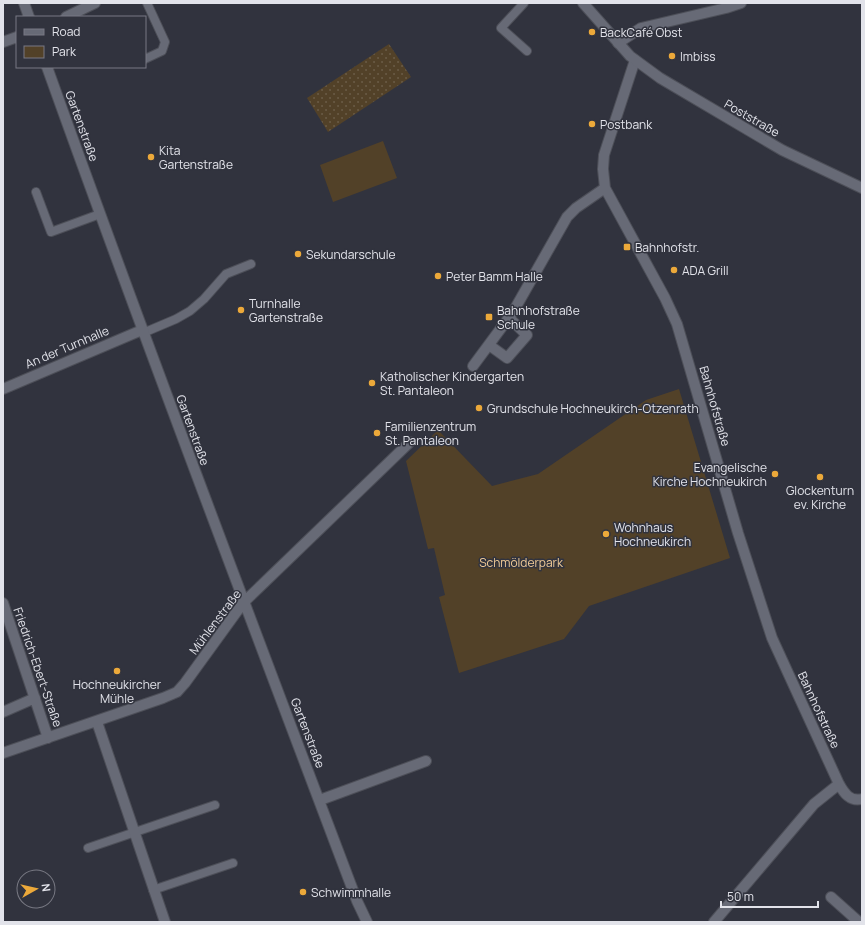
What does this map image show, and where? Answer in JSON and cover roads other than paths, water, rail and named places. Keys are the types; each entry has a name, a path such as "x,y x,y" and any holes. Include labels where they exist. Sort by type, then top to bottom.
{"street":[{"path":"24,3 29,16"},
{"path":"68,16 94,3"},
{"name":"Poststraße","path":"583,3 635,60 673,86 782,150 862,188"},
{"path":"618,43 636,30 645,27 739,3"},
{"path":"3,42 16,37"},
{"name":"Bahnhofstraße","path":"635,60 604,155 603,169 605,188 661,289 673,314 694,380 743,548 772,638 843,792 850,798 862,799"},
{"name":"Gartenstraße","path":"47,68 142,332 243,603 320,800 357,901 367,922"},
{"path":"473,366 509,318 567,218 576,208 605,188"},
{"path":"489,345 507,358 527,335 509,318"},
{"name":"An der Turnhalle","path":"3,389 142,332"},
{"name":"Mühlenstraße","path":"3,753 97,722 177,692 243,603 410,442"},
{"name":"Friedrich-Ebert-Straße","path":"3,603 48,738"},
{"path":"3,712 35,698"},
{"path":"97,722 164,922"},
{"path":"320,800 426,761"},
{"path":"714,922 814,804 839,784"},
{"path":"831,897 859,922"}],"lane":[{"path":"146,59 162,51 165,42 147,3"},
{"path":"524,3 500,28 527,51"},
{"path":"36,192 51,232 100,214"},
{"path":"142,332 176,319 190,311 204,299 226,274 251,264"},
{"path":"88,848 215,805"},
{"path":"154,890 233,863"}],"place":[{"name":"BackCafé Obst","path":"592,32"},
{"name":"Imbiss","path":"672,56"},
{"name":"Postbank","path":"592,124"},
{"name":"Kita Gartenstraße","path":"151,157"},
{"name":"Bahnhofstr.","path":"627,247"},
{"name":"Sekundarschule","path":"298,254"},
{"name":"ADA Grill","path":"674,270"},
{"name":"Peter Bamm Halle","path":"438,276"},
{"name":"Turnhalle Gartenstraße","path":"241,310"},
{"name":"Bahnhofstraße Schule","path":"489,317"},
{"name":"Katholischer Kindergarten St. Pantaleon","path":"372,383"},
{"name":"Grundschule Hochneukirch-Otzenrath","path":"479,408"},
{"name":"Familienzentrum St. Pantaleon","path":"377,433"},
{"name":"Evangelische Kirche Hochneukirch","path":"775,474"},
{"name":"Glockenturn ev. Kirche","path":"820,477"},
{"name":"Wohnhaus Hochneukirch","path":"606,534"},
{"name":"Hochneukircher Mühle","path":"117,671"},
{"name":"Schwimmhalle","path":"303,892"}],"park label":[{"name":"Schmölderpark","path":"521,562"}]}
